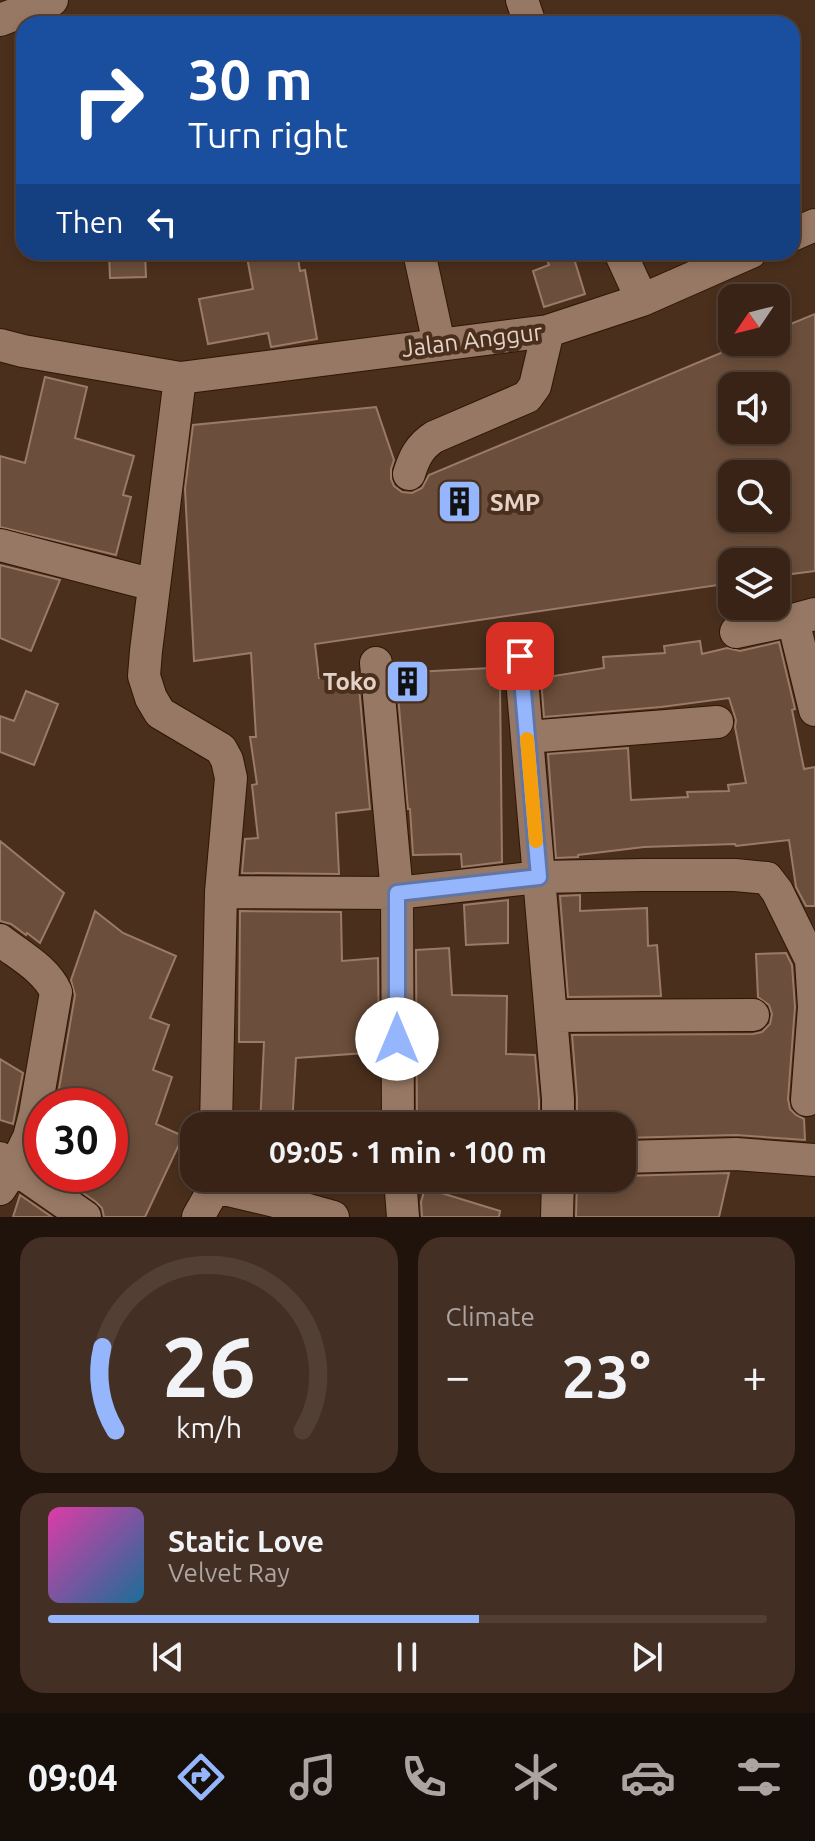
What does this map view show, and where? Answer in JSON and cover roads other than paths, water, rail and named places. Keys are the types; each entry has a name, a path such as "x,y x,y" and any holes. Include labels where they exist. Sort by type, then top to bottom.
{"street":[{"path":"0,20 52,0"},
{"path":"421,260 439,344"},
{"path":"624,260 642,300"},
{"name":"Jalan Anggur","path":"0,345 180,378 548,331 642,300 733,260"},
{"path":"409,474 416,454 434,437 527,397 535,386 548,331"},
{"path":"180,378 144,676 160,713 221,749 231,778 221,892 216,1112"},
{"path":"0,545 154,585"},
{"path":"736,632 804,617 815,710"},
{"path":"520,656 558,1112"},
{"path":"376,663 397,893 398,1112"},
{"path":"527,737 717,722"},
{"path":"221,892 397,893 539,877 657,875 767,878 777,891 811,960 814,1007 807,1100"},
{"path":"0,940 45,975 56,992 29,1137 5,1171 85,1217"},
{"path":"551,1016 753,1015"},
{"path":"636,1157 736,1154 815,1160"},
{"path":"198,1217 210,1192"},
{"path":"245,1192 333,1217"},
{"path":"401,1192 403,1217"},
{"path":"557,1217 558,1192"}],"place":[{"name":"SMP","path":"459,502"},
{"name":"Toko","path":"408,681"}]}
